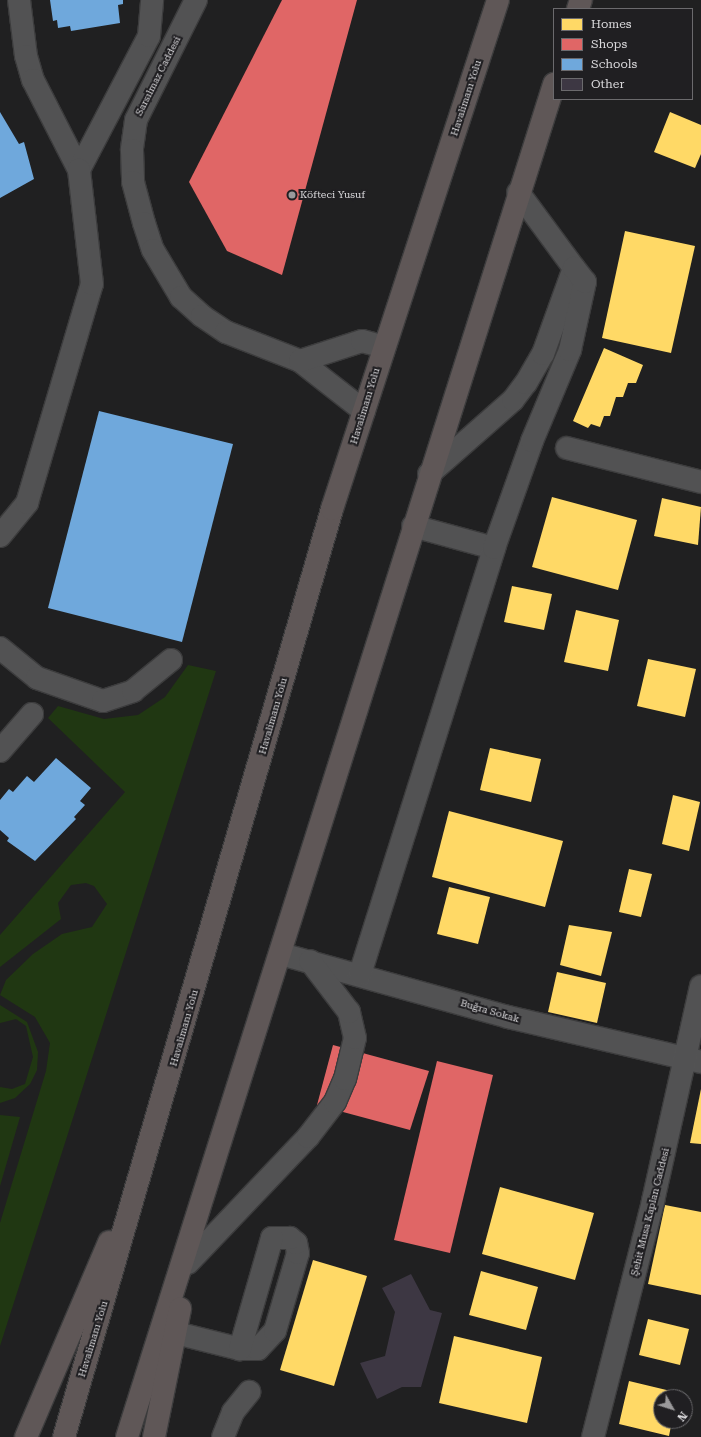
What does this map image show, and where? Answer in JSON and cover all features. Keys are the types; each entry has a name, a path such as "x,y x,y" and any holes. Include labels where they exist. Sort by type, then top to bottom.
{"highway":[{"name":"Havalimanı Yolu","path":"64,1437 150,1145 332,509 498,0"},
{"path":"127,1437 281,954 429,474 518,192 553,87"},
{"path":"26,1437 150,1145"},
{"path":"154,1437 200,1208"}],"street":[{"path":"0,536 27,503 92,284 79,170 33,80 26,56 19,0"},
{"path":"79,170 149,36 152,0"},
{"name":"Sarsılmaz Caddesi","path":"196,0 136,120 132,150 133,182 153,250 181,297 202,316 226,332 300,361 364,411"},
{"path":"360,974 494,548 573,338 586,282 518,192"},
{"path":"429,474 507,405 526,383 543,354 574,268"},
{"path":"300,361 362,341 384,347"},
{"path":"567,448 701,482"},
{"path":"413,526 494,548"},
{"path":"0,648 38,678 103,701 133,691 171,660"},
{"path":"0,751 32,714"},
{"name":"Buğra Sokak","path":"281,954 360,974 508,1017 693,1062"},
{"path":"188,1263 308,1137 335,1102 345,1079 355,1038 349,1012 310,961"},
{"name":"Şehit Musa Kaplan Caddesi","path":"593,1437 693,1062 701,986"},
{"path":"176,1333 240,1349"},
{"path":"223,1437 233,1412 249,1392"}],"green space":[{"path":"188,665 216,671 0,1346 0,1223 46,1071 50,1043 35,1017 0,995 6,980 33,954 62,934 92,927 107,904 94,886 86,883 71,885 58,903 61,919 0,967 0,935 125,792 48,718 58,706 104,719 138,715 165,697"},
{"path":"0,1005 27,1022 38,1052 37,1070 30,1084 15,1098 0,1103 0,1087 12,1089 25,1084 33,1057 26,1026 16,1019 0,1023"},
{"path":"0,1115 20,1117 0,1186"}],"building: Homes":[{"path":"670,112 701,125 701,154 695,168 654,152"},
{"path":"625,231 695,246 671,353 602,338"},
{"path":"604,348 643,365 636,383 628,383 623,397 616,397 610,416 604,416 600,427 591,424 588,428 573,421"},
{"path":"552,497 637,520 618,590 532,567"},
{"path":"662,498 701,507 698,545 654,536"},
{"path":"512,586 552,594 544,630 504,622"},
{"path":"576,610 619,620 608,671 564,662"},
{"path":"648,659 696,669 685,717 637,706"},
{"path":"490,748 541,759 531,802 480,790"},
{"path":"673,795 700,802 689,851 662,844"},
{"path":"449,811 563,841 545,907 432,877"},
{"path":"629,869 652,874 641,917 619,912"},
{"path":"449,887 490,897 478,944 437,934"},
{"path":"569,925 612,932 601,976 560,965"},
{"path":"557,972 606,983 597,1023 548,1012"},
{"path":"701,1089 701,1144 690,1143"},
{"path":"500,1187 594,1213 575,1280 482,1254"},
{"path":"665,1205 701,1212 701,1295 648,1284"},
{"path":"313,1260 367,1276 334,1386 280,1370"},
{"path":"481,1271 538,1287 526,1330 469,1315"},
{"path":"648,1319 689,1329 680,1365 639,1355"},
{"path":"454,1336 542,1357 527,1423 439,1403"},
{"path":"629,1381 662,1389 653,1389 653,1429 670,1429 669,1436 619,1424"}],"building: Shops":[{"path":"282,0 357,0 282,275 227,251 189,182"},
{"path":"333,1045 429,1071 410,1130 317,1105"},
{"path":"437,1061 493,1075 450,1253 394,1240"}],"building: Schools":[{"path":"50,0 123,0 123,4 118,5 120,23 71,31 70,26 58,28 57,20 53,21"},
{"path":"0,112 19,144 24,142 34,179 0,198"},
{"path":"99,411 233,444 182,642 48,608"},
{"path":"56,758 91,788 80,801 85,805 74,817 76,819 35,861 7,841 9,838 0,830 0,800 9,789 13,792 27,776 34,782"}],"building: Other":[{"path":"411,1274 430,1310 442,1313 421,1387 402,1387 377,1399 360,1363 385,1356 395,1312 382,1288"}],"place":[{"name":"Köfteci Yusuf","path":"292,195"}]}
